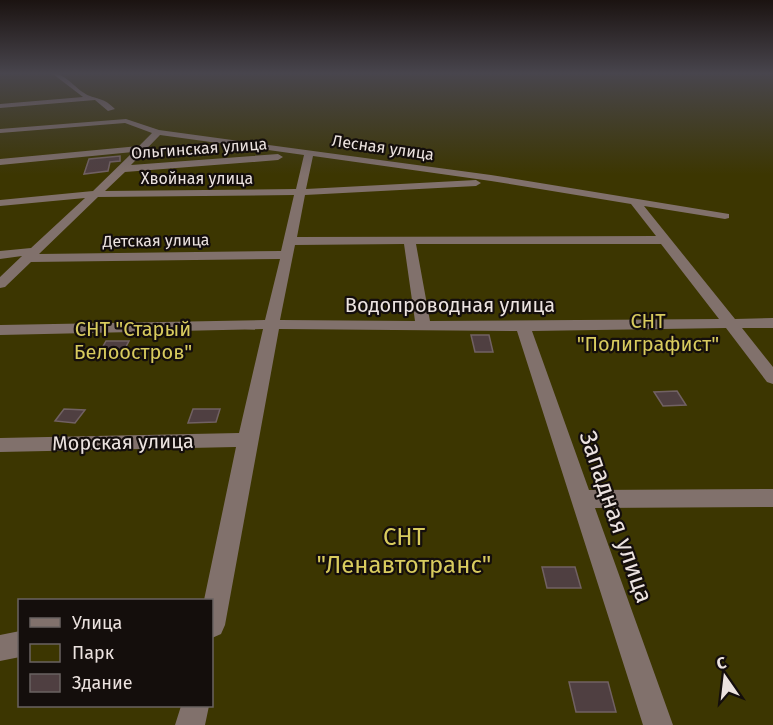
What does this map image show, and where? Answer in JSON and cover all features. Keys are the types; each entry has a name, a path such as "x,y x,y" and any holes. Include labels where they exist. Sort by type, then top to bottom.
{"street":[{"name":"Лесная улица","path":"0,131 126,121 158,132 498,179 725,216"},
{"path":"0,284 123,169 158,132"},
{"path":"0,162 140,149"},
{"path":"213,620 247,440 309,152"},
{"name":"Ольгинская улица","path":"123,169 279,157"},
{"name":"Хвойная улица","path":"0,203 95,194 300,192 475,183 498,179"},
{"path":"635,202 773,378"},
{"name":"Детская улица","path":"0,255 287,248 410,242 664,240"},
{"path":"410,242 423,326"},
{"name":"Водопроводная улица","path":"0,330 271,324 523,327 773,323"},
{"name":"Западная улица","path":"523,327 658,725"},
{"name":"Морская улица","path":"0,445 247,440"},
{"path":"581,500 773,498"},
{"path":"0,648 18,645"},
{"path":"190,725 194,707"}],"green space":[{"path":"0,108 773,108 773,725 0,725"}],"building":[{"path":"120,156 120,161 110,162 108,171 84,174 89,159"},
{"path":"471,335 489,335 493,352 475,352"},
{"path":"106,341 129,341 120,358 96,359"},
{"path":"677,391 686,405 663,406 654,392"},
{"path":"64,409 85,410 75,423 55,421"},
{"path":"193,409 220,409 216,422 188,423"},
{"path":"542,567 575,567 581,588 547,588"},
{"path":"569,682 608,682 616,712 576,712"}],"park label":[{"name":"СНТ \"Полиграфист\"","path":"648,332"},
{"name":"СНТ \"Старый Белоостров\"","path":"133,340"},
{"name":"СНТ \"Ленавтотранс\"","path":"404,551"}]}
